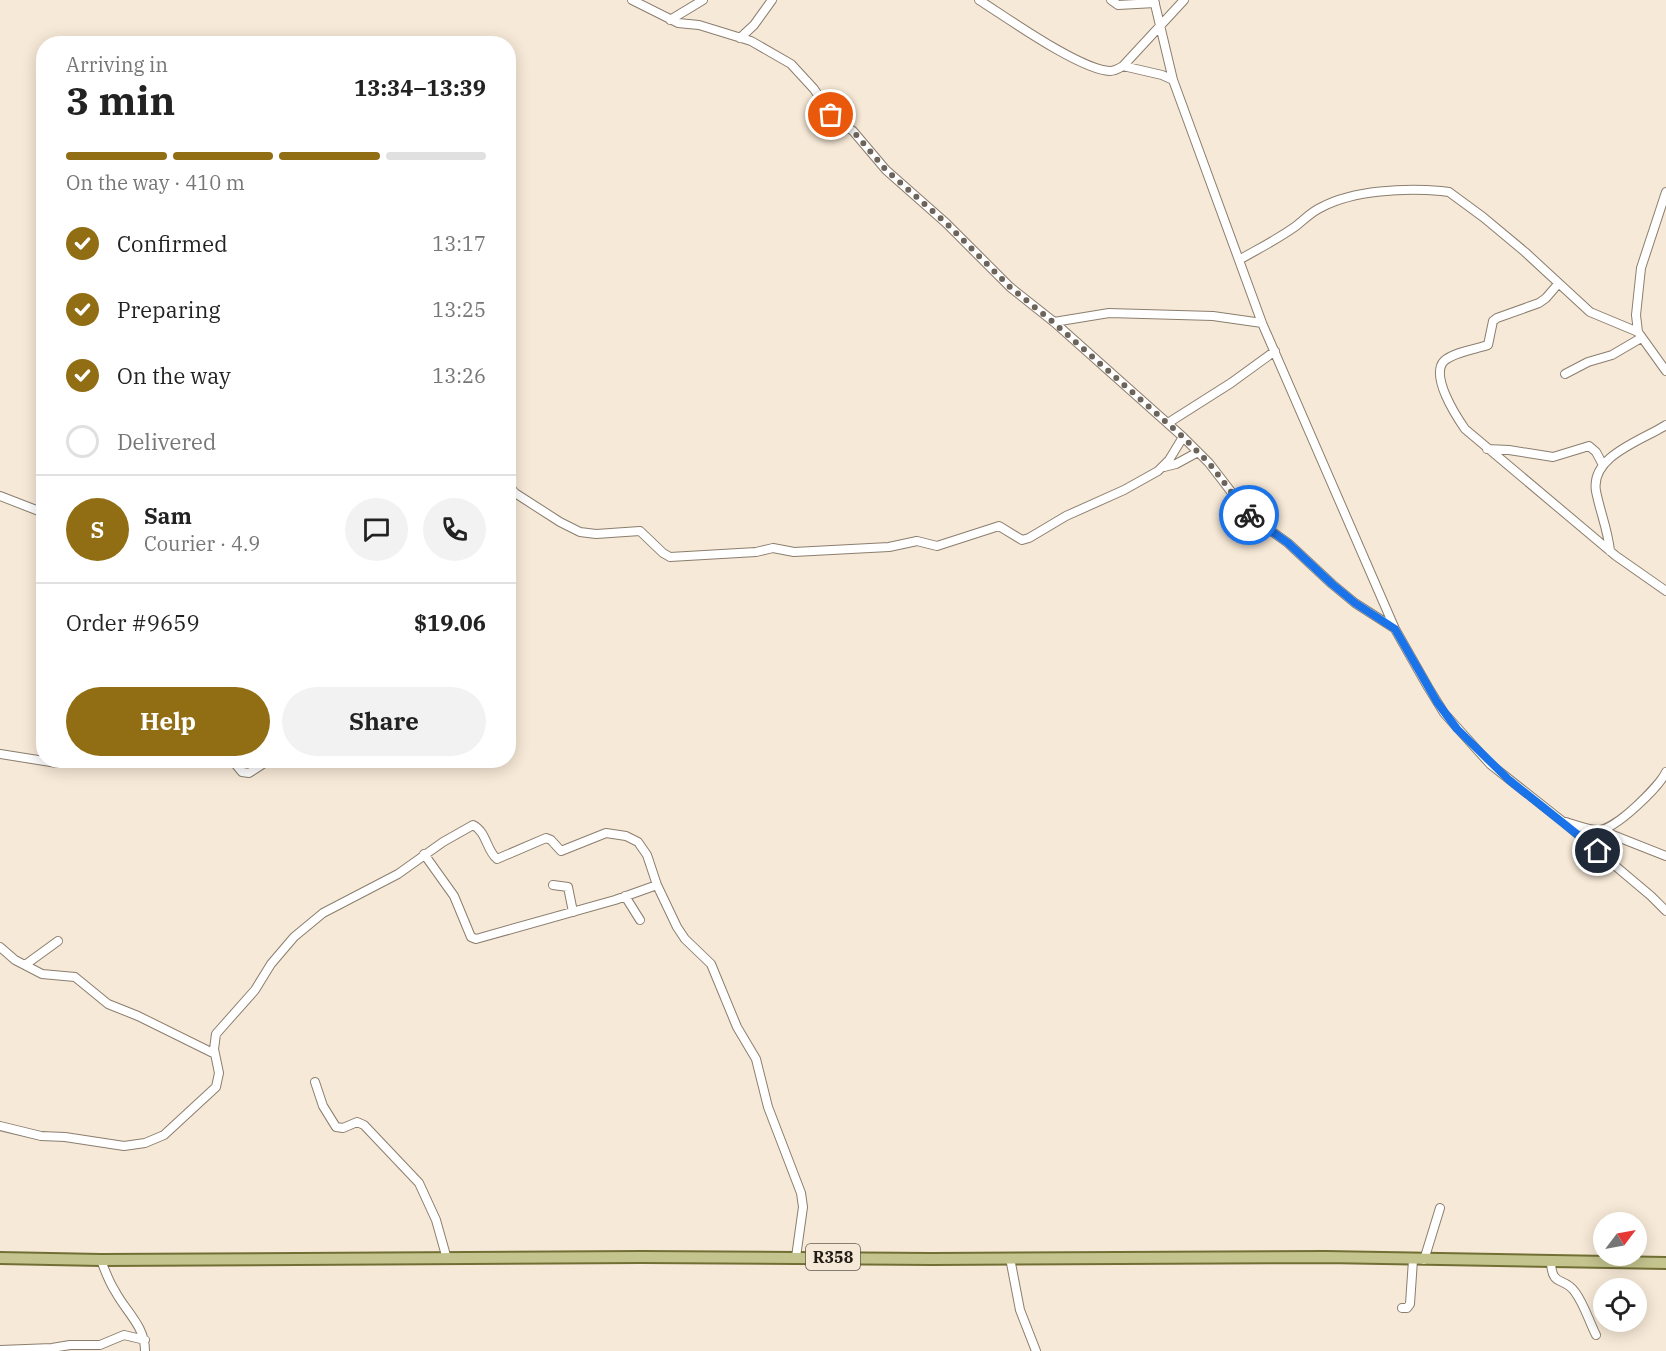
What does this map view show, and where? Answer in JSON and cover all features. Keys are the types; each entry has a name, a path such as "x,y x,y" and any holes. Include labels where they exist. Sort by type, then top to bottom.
{"main road":[{"name":"R358","path":"0,1258 101,1260 1326,1257 1666,1263"}],"street":[{"path":"633,0 678,23 699,25 756,43 777,54 796,68 814,89 835,120 853,131 886,170 946,223 1010,287 1183,437 1248,514 1288,543 1355,603 1395,629"},
{"path":"670,20 703,0"},
{"path":"740,38 754,25 772,0"},
{"path":"979,0 1043,41 1095,67 1112,71 1123,66 1184,0"},
{"path":"1110,0 1118,5 1154,2 1173,80 1262,323 1395,629 1437,702 1457,729 1509,780 1562,821 1666,911"},
{"path":"1123,66 1162,75 1173,80"},
{"path":"1239,260 1292,229 1317,209 1329,203 1359,195 1390,191 1449,192 1466,203 1525,252 1590,312 1639,335 1666,371"},
{"path":"1639,335 1636,315 1641,268 1666,192"},
{"path":"1558,284 1539,303 1493,321 1488,345 1445,360 1439,374 1443,387 1454,413 1465,429 1610,551 1666,591"},
{"path":"1053,322 1109,313 1213,316 1262,323"},
{"path":"1565,374 1588,362 1612,355 1639,335"},
{"path":"1168,423 1231,383 1275,351"},
{"path":"1610,551 1595,484 1598,473 1603,465 1619,451 1666,425"},
{"path":"1163,467 1183,437"},
{"path":"1487,449 1553,457 1589,446 1596,452 1603,465"},
{"path":"516,494 574,530 596,534 640,531 670,557 756,552 773,548 794,552 889,547 915,541 936,546 999,526 1019,539 1026,540 1066,516 1124,490 1163,467 1176,464 1198,452"},
{"path":"0,496 36,510"},
{"path":"0,754 36,760"},
{"path":"239,768 249,773 257,768"},
{"path":"1600,830 1635,808 1661,782 1666,772"},
{"path":"1562,821 1600,830 1666,856"},
{"path":"0,1126 41,1136 65,1137 124,1146 145,1143 170,1131 197,1103 214,1090 219,1073 215,1054 216,1034 255,990 271,963 294,937 323,913 398,873 424,854 473,825 482,833 493,856 497,859 546,838 551,840 561,852 602,834 612,833 641,845 665,904 685,939 711,964 737,1027 756,1059 768,1107 803,1199 796,1257"},
{"path":"424,854 454,896 473,938 486,937 573,912 657,885"},
{"path":"553,885 568,886 573,912"},
{"path":"625,896 640,920"},
{"path":"25,964 58,941"},
{"path":"0,947 15,960 42,974 75,977 108,1004 138,1016 215,1054"},
{"path":"315,1082 323,1106 336,1127 343,1128 357,1122 364,1125 416,1178 436,1220 447,1259"},
{"path":"1402,1308 1408,1308 1418,1260 1440,1208"},
{"path":"1010,1258 1020,1310 1036,1351"},
{"path":"101,1260 114,1291 134,1319 145,1340 145,1351"},
{"path":"1551,1262 1554,1278 1557,1282 1567,1283 1575,1291 1596,1335"},
{"path":"0,1350 100,1345 124,1335 145,1340"}],"way so far":[{"path":"831,115 853,131 886,170 946,223 1010,287 1183,437 1209,463 1249,515"}],"route":[{"path":"1249,515 1288,543 1355,603 1395,629 1437,702 1457,729 1490,764 1598,851"}]}
